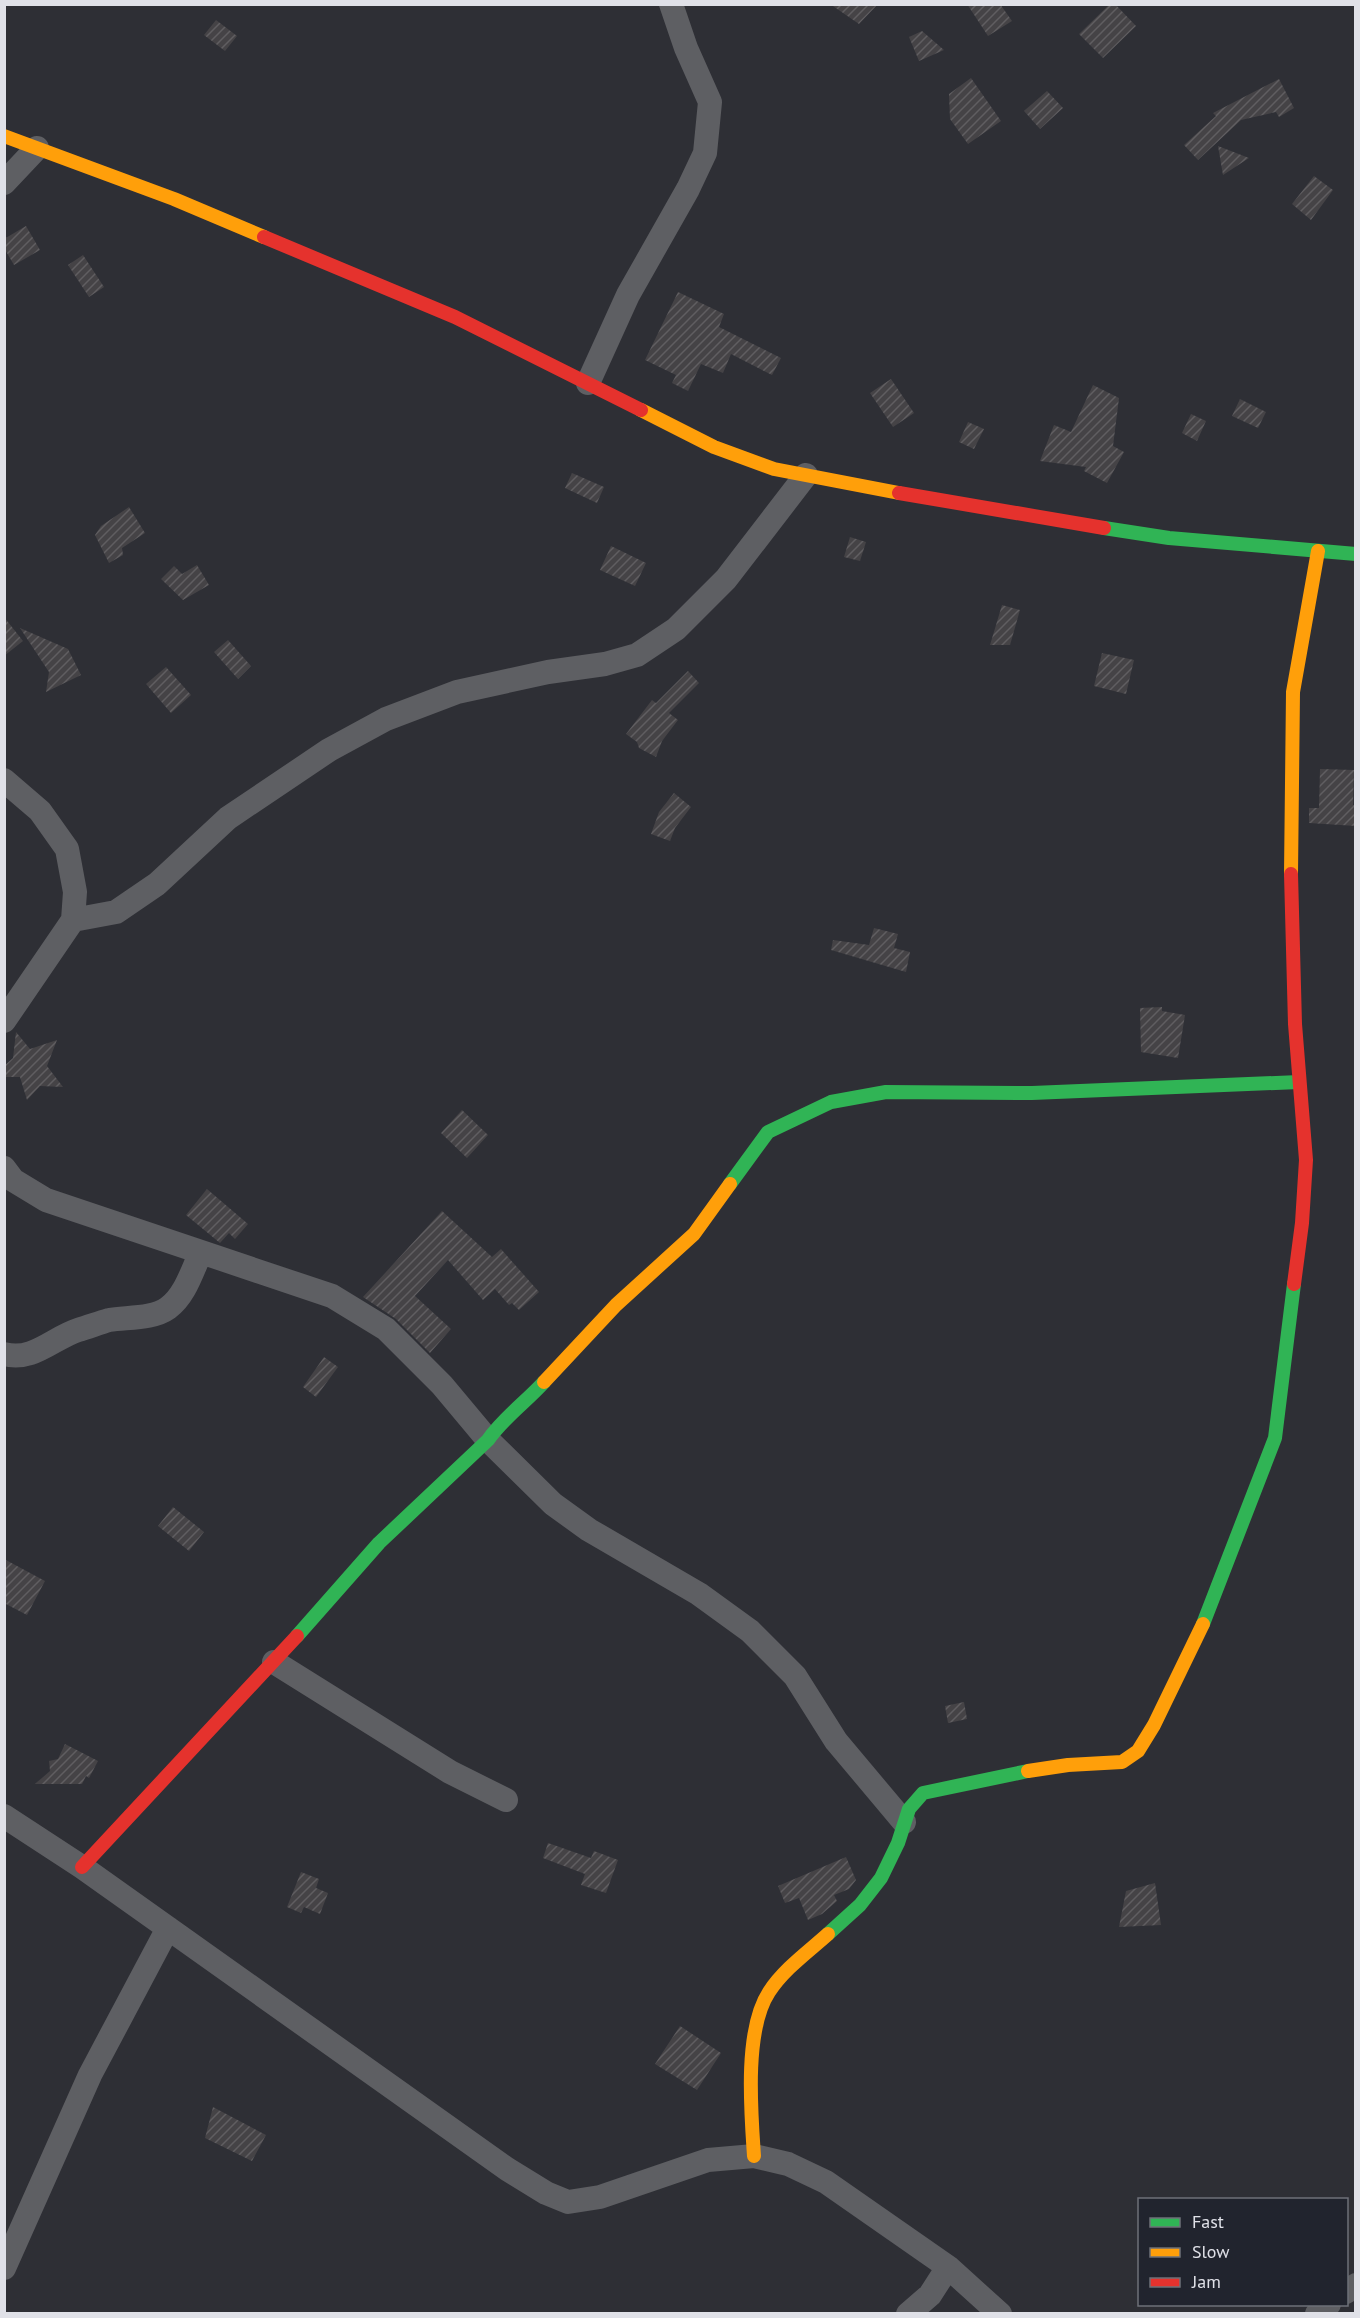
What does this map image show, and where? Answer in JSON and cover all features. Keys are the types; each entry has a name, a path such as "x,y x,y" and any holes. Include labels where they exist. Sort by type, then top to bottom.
{"street":[{"path":"588,383 628,295 688,189 705,153 710,102 686,48 671,4"},
{"path":"4,136 174,199 444,312 714,447 774,469 968,506 1169,538 1356,554"},
{"path":"4,183 37,148"},
{"path":"73,920 116,912 157,884 228,818 329,750 386,719 457,692 548,672 605,664 636,655 675,629 726,579 806,475"},
{"path":"754,2156 751,2106 754,2036 760,2009 769,1992 785,1973 860,1905 881,1878 898,1843 909,1809 923,1794 1011,1773 1122,1762 1138,1751 1154,1725 1209,1613 1275,1438 1303,1213 1306,1160 1295,1024 1290,771 1293,692 1318,552"},
{"path":"4,780 40,811 67,849 75,892 73,920 4,1021"},
{"path":"82,1867 274,1662 379,1543 488,1440 497,1427 526,1402 616,1305 694,1234 768,1132 831,1102 886,1092 1032,1093 1299,1082"},
{"path":"4,1168 13,1180 46,1200 332,1296 386,1329 442,1385 488,1440 553,1504 588,1530 699,1594 750,1630 795,1676 836,1741 904,1822"},
{"path":"4,1354 12,1356 37,1352 74,1331 107,1321 161,1312 170,1307 187,1284 201,1252"},
{"path":"274,1662 450,1772 507,1800"},
{"path":"4,1816 82,1867 507,2169 546,2193 568,2202 600,2197 708,2160 754,2156 788,2164 826,2182 948,2267 1000,2313"},
{"path":"4,2268 90,2075 168,1928"},
{"path":"908,2313 930,2295 948,2267"}],"building":[{"path":"830,4 878,4 859,24"},
{"path":"967,4 1000,4 1012,21 988,36"},
{"path":"1110,4 1115,4 1136,26 1103,58 1079,34"},
{"path":"216,20 237,36 225,51 204,35"},
{"path":"922,31 944,50 919,61 909,37"},
{"path":"971,78 1001,121 968,144 950,119 949,94"},
{"path":"1279,79 1294,108 1279,117 1276,112 1241,120 1198,160 1184,145 1216,116 1213,113"},
{"path":"1047,91 1063,108 1040,129 1024,111"},
{"path":"1218,146 1249,158 1223,175"},
{"path":"1314,176 1333,190 1311,220 1292,204"},
{"path":"26,226 40,250 14,265 4,248 4,239"},
{"path":"83,255 104,287 89,297 68,265"},
{"path":"678,292 724,314 719,327 781,358 772,375 731,354 723,373 701,364 688,391 672,383 676,375 645,360"},
{"path":"891,379 914,413 893,427 870,393"},
{"path":"1093,385 1119,398 1113,446 1124,452 1107,483 1084,471 1086,467 1040,461 1054,425 1071,432"},
{"path":"1240,399 1266,412 1258,428 1232,416"},
{"path":"1191,414 1206,421 1197,441 1182,433"},
{"path":"968,422 984,429 974,449 959,442"},
{"path":"572,473 604,487 597,503 565,488"},
{"path":"129,507 145,533 122,548 123,555 109,563 95,535 101,526"},
{"path":"850,537 866,542 860,561 844,557"},
{"path":"611,546 646,563 635,586 600,570"},
{"path":"197,565 209,585 183,600 161,579 174,566 182,574"},
{"path":"1002,605 1020,610 1010,645 990,645"},
{"path":"4,617 23,641 4,656"},
{"path":"20,628 68,649 81,675 46,692 49,672"},
{"path":"228,640 251,666 238,679 214,652"},
{"path":"1102,653 1134,660 1126,694 1094,686"},
{"path":"166,667 191,695 171,713 146,684"},
{"path":"688,671 699,683 669,713 678,720 662,741 656,757 639,748 637,742 626,734 652,700 656,703"},
{"path":"1320,769 1354,770 1353,805 1356,805 1356,826 1309,823 1309,808 1319,808"},
{"path":"674,793 691,807 675,828 670,841 651,834 659,812"},
{"path":"874,928 898,934 894,948 910,952 906,972 831,950 833,940 869,945"},
{"path":"1162,1007 1162,1011 1185,1015 1178,1058 1141,1052 1140,1008"},
{"path":"16,1032 30,1049 57,1040 47,1066 63,1087 40,1086 27,1100 20,1077 4,1077 4,1066 13,1058"},
{"path":"462,1110 488,1135 467,1158 441,1133"},
{"path":"207,1189 248,1224 235,1239 229,1233 220,1243 186,1215"},
{"path":"442,1211 492,1257 501,1249 539,1292 519,1310 512,1303 509,1305 495,1289 483,1300 448,1260 415,1296 451,1329 430,1353 396,1319 363,1297"},
{"path":"324,1357 338,1367 316,1397 303,1387"},
{"path":"173,1507 204,1532 189,1551 158,1526"},
{"path":"4,1559 45,1581 27,1615 4,1603"},
{"path":"964,1702 967,1719 948,1723 945,1706"},
{"path":"65,1744 98,1761 89,1778 86,1776 82,1784 35,1784 50,1771 49,1761 58,1759"},
{"path":"548,1843 591,1858 594,1851 618,1860 606,1893 581,1885 585,1874 543,1858"},
{"path":"846,1857 856,1880 849,1889 834,1895 837,1901 822,1914 808,1920 799,1898 785,1903 778,1886"},
{"path":"301,1872 319,1879 316,1888 328,1893 320,1914 304,1907 301,1913 287,1907"},
{"path":"1155,1883 1161,1925 1119,1927 1126,1891"},
{"path":"680,2026 721,2053 697,2090 655,2064"},
{"path":"213,2107 266,2135 252,2161 205,2138"}],"traffic: fast":[{"path":"1104,528 1169,538 1356,554"},
{"path":"730,1184 768,1132 831,1102 886,1092 1032,1093 1299,1082"},
{"path":"1203,1624 1275,1438 1294,1284"},
{"path":"297,1636 379,1543 488,1440 544,1382"},
{"path":"828,1934 860,1905 881,1878 898,1843 909,1809 923,1793 1028,1771"}],"traffic: slow":[{"path":"4,136 174,199 264,237"},
{"path":"641,410 714,447 774,469 899,493"},
{"path":"1291,874 1293,692 1318,551"},
{"path":"544,1382 616,1305 694,1234 730,1184"},
{"path":"1028,1771 1068,1765 1122,1762 1138,1751 1154,1725 1203,1624"},
{"path":"754,2156 752,2049 761,2008 769,1992 782,1976 828,1934"}],"traffic: jam":[{"path":"264,237 455,317 641,410"},
{"path":"899,493 1104,528"},
{"path":"1291,874 1295,1024 1306,1160 1302,1223 1294,1284"},
{"path":"82,1867 297,1636"}]}
